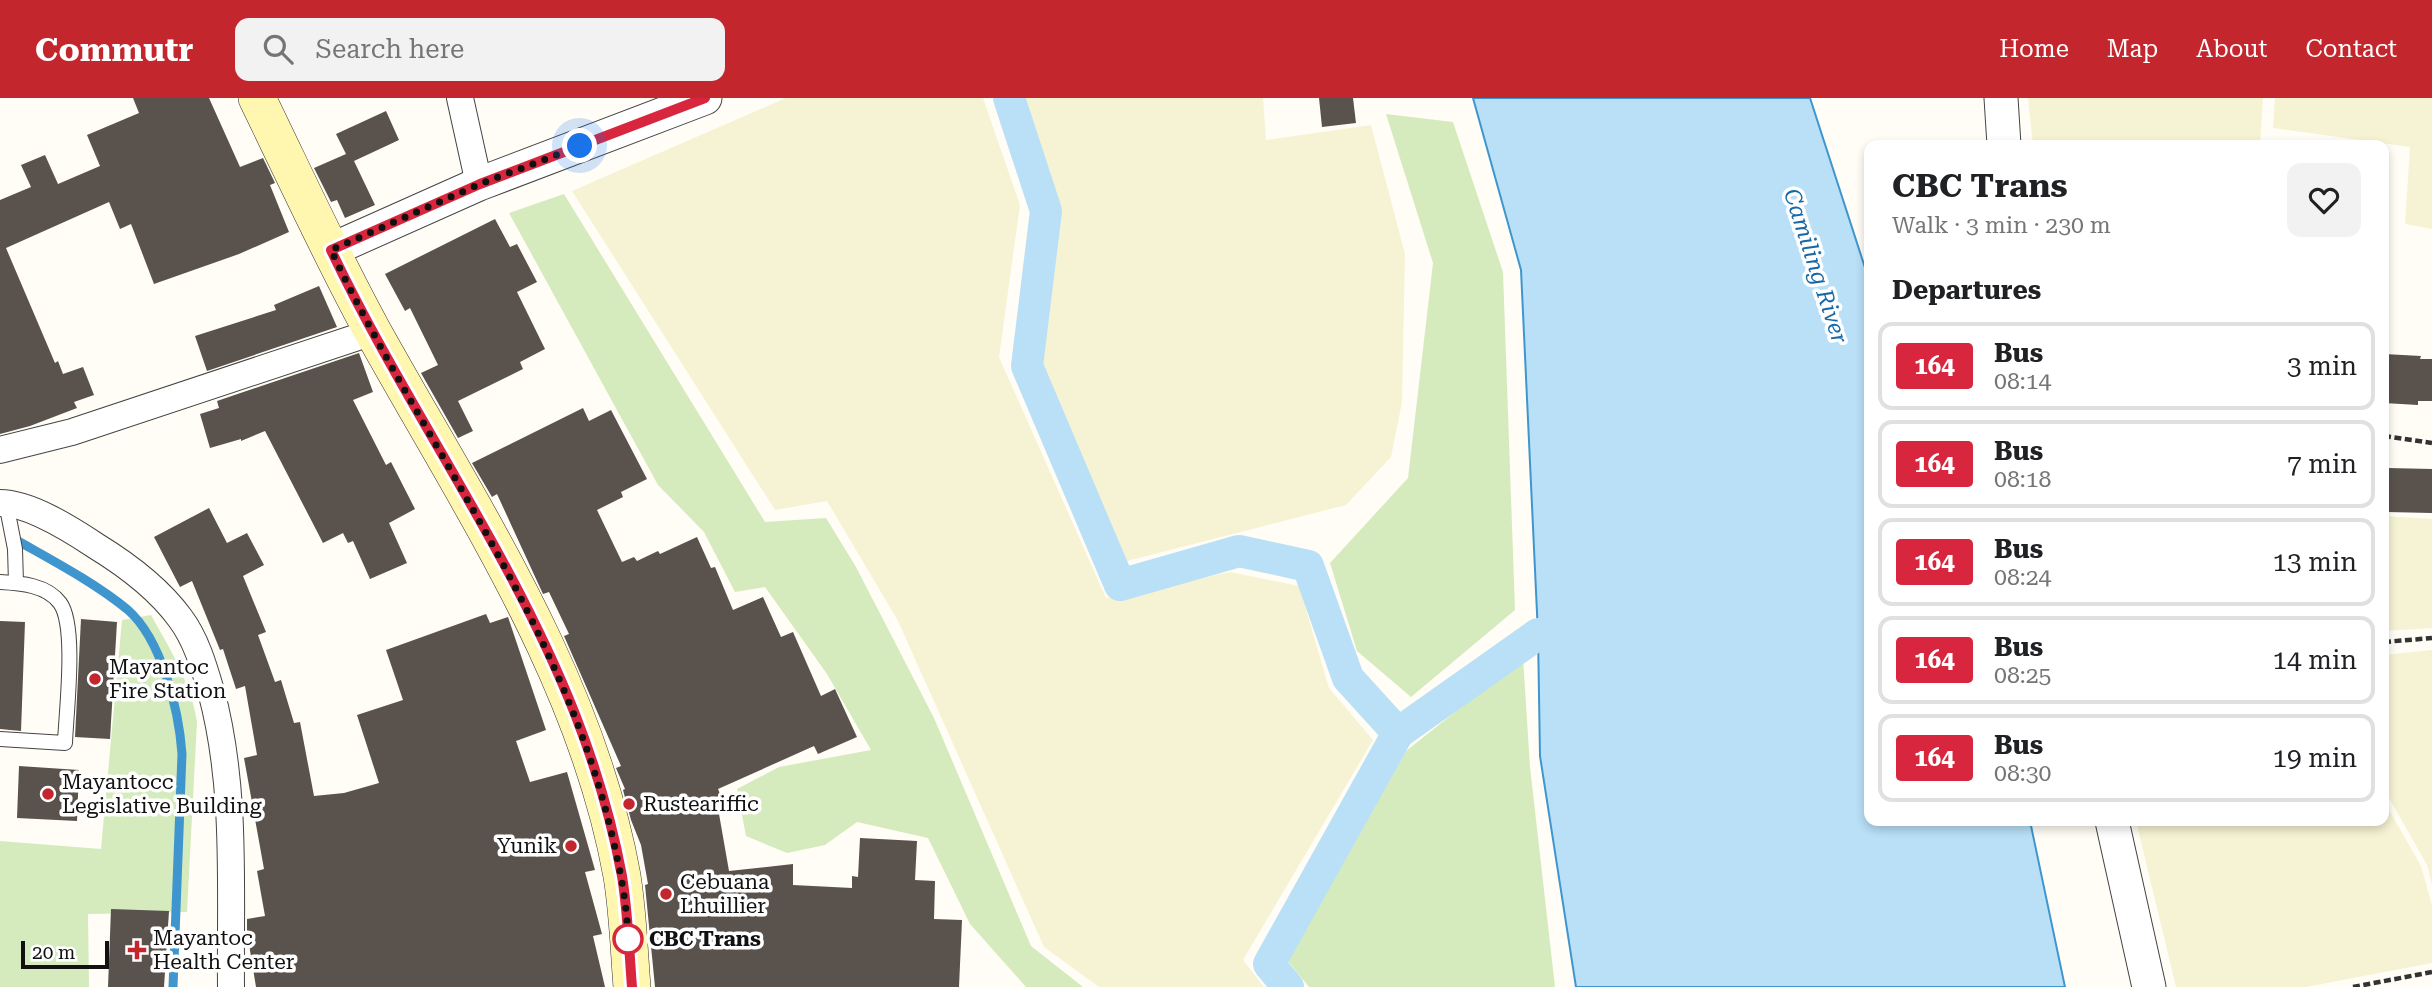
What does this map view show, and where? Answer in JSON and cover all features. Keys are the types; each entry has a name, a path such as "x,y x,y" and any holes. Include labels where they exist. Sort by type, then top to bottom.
{"main road":[{"path":"257,98 373,332 511,578 545,644 575,713 599,786 622,877 632,987"}],"street":[{"path":"460,98 480,184"},
{"path":"331,250 480,184 705,98"},
{"path":"2001,98 2004,140"},
{"path":"0,450 72,432 373,332"},
{"path":"3,503 49,519 115,557 166,601 182,620 196,647 216,710 229,799 231,987"},
{"path":"2113,826 2149,987"}],"lane":[{"path":"3,503 15,549 16,583"},
{"path":"0,582 36,587 59,602 67,619 69,664 65,743 0,739"}],"path":[{"path":"2389,437 2432,443"},
{"path":"2389,642 2432,638"},
{"path":"2353,987 2432,972"}],"shaded area":[{"path":"786,98 983,98 1020,205 999,357 1106,598 1230,572 1299,586 1329,688 1373,740 1243,960 1264,987 1099,987 1044,947 898,621 827,501 775,510 572,191"},
{"path":"1024,98 1263,98 1266,140 1371,125 1405,254 1402,402 1391,457 1346,505 1127,561 1041,362 1061,218"},
{"path":"2028,98 2263,98 2260,140 2032,140"},
{"path":"2275,98 2432,98 2432,229 2405,224 2410,147 2389,144 2389,140 2360,140 2273,128"},
{"path":"2389,516 2432,519 2432,628 2389,631"},
{"path":"2432,650 2432,885 2427,865 2389,798 2389,654"},
{"path":"2389,810 2421,866 2432,905 2432,963 2306,987 2176,987 2137,826 2389,826"}],"green space":[{"path":"1386,114 1453,122 1503,272 1515,610 1411,697 1357,651 1330,563 1408,478 1433,263"},
{"path":"564,194 765,522 826,518 856,567 934,718 1031,946 1083,987 1026,987 970,924 928,838 857,822 825,845 787,853 746,836 737,789 779,767 871,750 827,674 765,587 735,592 704,532 658,485 509,213"},
{"path":"151,615 185,680 197,722 187,912 88,914 89,987 0,987 0,841 101,849 122,620"},
{"path":"1523,658 1530,767 1555,987 1309,987 1287,960 1406,751"}],"water":[{"name":"Camiling River","path":"1473,98 1810,98 1864,265 1864,826 2031,826 2065,987 1576,987 1540,756 1538,634 1521,270"}],"building":[{"path":"133,98 209,98 240,167 263,158 275,183 270,185 289,232 239,254 154,284 131,224 120,229 109,202 6,248 55,363 58,361 63,374 83,367 94,395 74,402 77,408 0,434 0,200 31,187 21,165 45,155 58,184 100,166 87,135 139,113"},
{"path":"1319,98 1353,98 1356,123 1322,127"},
{"path":"386,111 399,140 354,161 375,205 345,218 337,200 331,202 314,168 346,154 336,134"},
{"path":"495,219 510,247 517,244 537,282 517,292 545,349 520,362 523,369 458,401 473,431 458,438 421,373 438,365 410,308 405,311 385,274"},
{"path":"319,286 337,327 207,371 195,336 276,310 274,305"},
{"path":"359,353 373,392 353,400 386,465 391,462 415,509 389,523 407,563 370,579 353,541 348,543 343,533 323,543 265,431 241,441 210,448 200,414 219,408 217,401"},
{"path":"2389,354 2432,359 2432,401 2418,401 2418,405 2389,403"},
{"path":"583,408 589,421 611,410 647,479 621,492 623,497 597,510 622,562 634,557 637,561 658,551 660,554 697,537 711,568 715,567 733,610 763,597 781,637 793,632 821,696 835,689 857,737 818,754 814,746 718,789 727,810 719,814 729,871 793,864 793,885 852,888 852,876 858,877 860,838 917,841 915,880 935,881 934,919 962,920 959,987 655,987 645,885 648,884 641,845 616,768 621,766 564,636 569,634 549,592 543,594 497,494 492,497 472,463"},
{"path":"2389,468 2432,469 2432,513 2389,512"},
{"path":"209,508 227,543 247,533 264,565 243,576 266,632 258,635 275,682 281,680 294,723 300,722 314,796 344,793 379,783 357,715 403,700 386,650 486,614 490,623 508,617 546,730 516,741 530,782 567,772 595,870 585,872 602,934 593,936 605,987 256,987 247,919 265,916 257,871 264,869 244,758 257,755 245,686 236,689 223,649 220,650 192,581 180,587 154,537"},
{"name":"Mayantoc Fire Station","path":"81,619 117,622 110,739 75,737"},
{"path":"0,621 25,622 21,731 0,729"},
{"name":"Mayantocc Legislative Building","path":"19,766 79,770 77,821 17,818"},
{"path":"111,909 169,911 164,987 108,987"}],"waterway":[{"path":"1009,98 1046,211 1027,366 1120,585 1239,551 1308,566 1348,678 1398,733 1538,634"},
{"path":"18,541 88,582 128,610 150,639 167,677 182,754 173,987"},
{"path":"1288,987 1269,964 1398,733"}],"bus line":[{"name":"164","path":"632,987 622,877 599,786 575,713 545,644 511,578 351,292 331,250 480,184 705,98"}],"place":[{"name":"Mayantoc Fire Station","path":"95,679"},
{"name":"Mayantocc Legislative Building","path":"48,794"},
{"name":"Rusteariffic","path":"629,804"},
{"name":"Yunik","path":"571,846"},
{"name":"Cebuana Lhuillier","path":"666,894"},
{"name":"CBC Trans","path":"628,939"},
{"name":"Mayantoc Health Center","path":"137,950"}],"route":[{"path":"580,146 480,184 331,250 351,292 511,578 545,644 575,713 616,851 622,877 628,939"}]}
